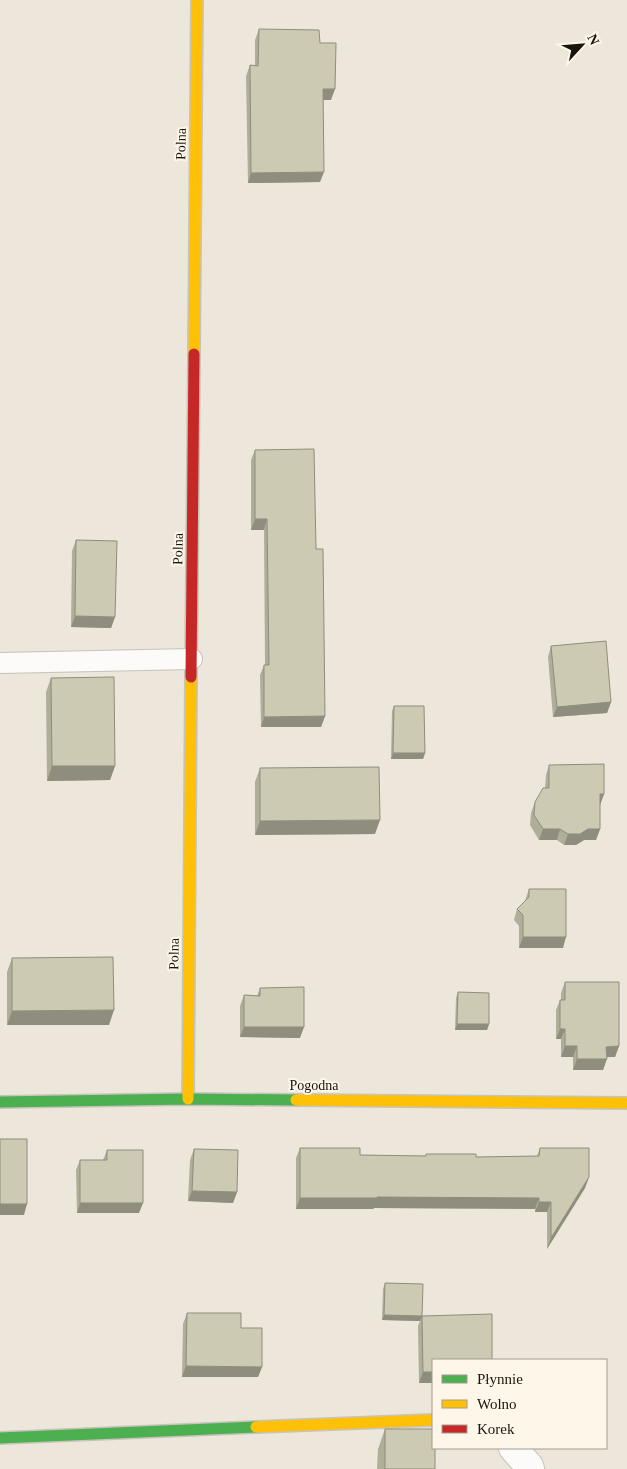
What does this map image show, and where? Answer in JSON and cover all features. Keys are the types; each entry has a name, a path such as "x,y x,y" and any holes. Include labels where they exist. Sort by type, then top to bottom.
{"street":[{"name":"Polna","path":"188,1099 198,0"},
{"name":"Pogodna","path":"0,1102 188,1099 627,1103"},
{"path":"0,1438 432,1420"},
{"path":"514,1449 530,1469"}],"lane":[{"path":"0,663 192,660"}],"building":[{"path":"259,29 319,30 320,43 336,43 335,89 323,89 324,172 251,173 250,65 258,66"},
{"path":"314,449 316,549 323,549 325,716 264,717 264,665 269,665 267,519 255,519 255,450"},
{"path":"76,540 117,541 115,617 75,616"},
{"path":"606,641 611,702 557,707 551,646"},
{"path":"114,677 115,766 52,766 51,678"},
{"path":"394,706 424,706 425,753 393,753"},
{"path":"604,764 604,794 600,794 600,829 588,829 580,834 568,834 560,829 543,829 534,815 535,802 543,788 549,788 549,765"},
{"path":"379,767 380,820 260,821 260,768"},
{"path":"529,889 566,889 566,937 523,937 523,915 517,909 529,897"},
{"path":"113,957 114,1010 12,1011 12,958"},
{"path":"565,982 619,982 619,1046 606,1047 607,1059 577,1059 577,1046 565,1046 565,1029 560,1029 560,1000 565,1000"},
{"path":"304,987 304,1027 244,1027 244,995 260,996 260,988"},
{"path":"458,992 489,993 489,1024 457,1024"},
{"path":"0,1139 27,1139 27,1204 0,1204"},
{"path":"300,1148 360,1148 360,1155 426,1156 426,1154 476,1154 476,1157 539,1156 540,1148 589,1148 589,1177 551,1238 551,1202 539,1202 539,1198 300,1198"},
{"path":"194,1149 238,1150 237,1192 192,1191"},
{"path":"107,1150 143,1150 143,1203 80,1203 80,1160 107,1160"},
{"path":"385,1283 423,1284 422,1316 384,1315"},
{"path":"187,1313 241,1313 241,1328 262,1328 262,1367 186,1366"},
{"path":"492,1314 492,1359 432,1359 432,1372 423,1372 422,1316"},
{"path":"385,1429 432,1429 435,1469 385,1469"}],"traffic: fast":[{"path":"0,1102 188,1099 296,1100"},
{"path":"0,1438 256,1427"}],"traffic: slow":[{"path":"194,354 197,0"},
{"path":"188,1099 191,677"},
{"path":"296,1100 627,1103"},
{"path":"256,1427 432,1420"}],"traffic: jam":[{"path":"191,677 194,354"}]}
